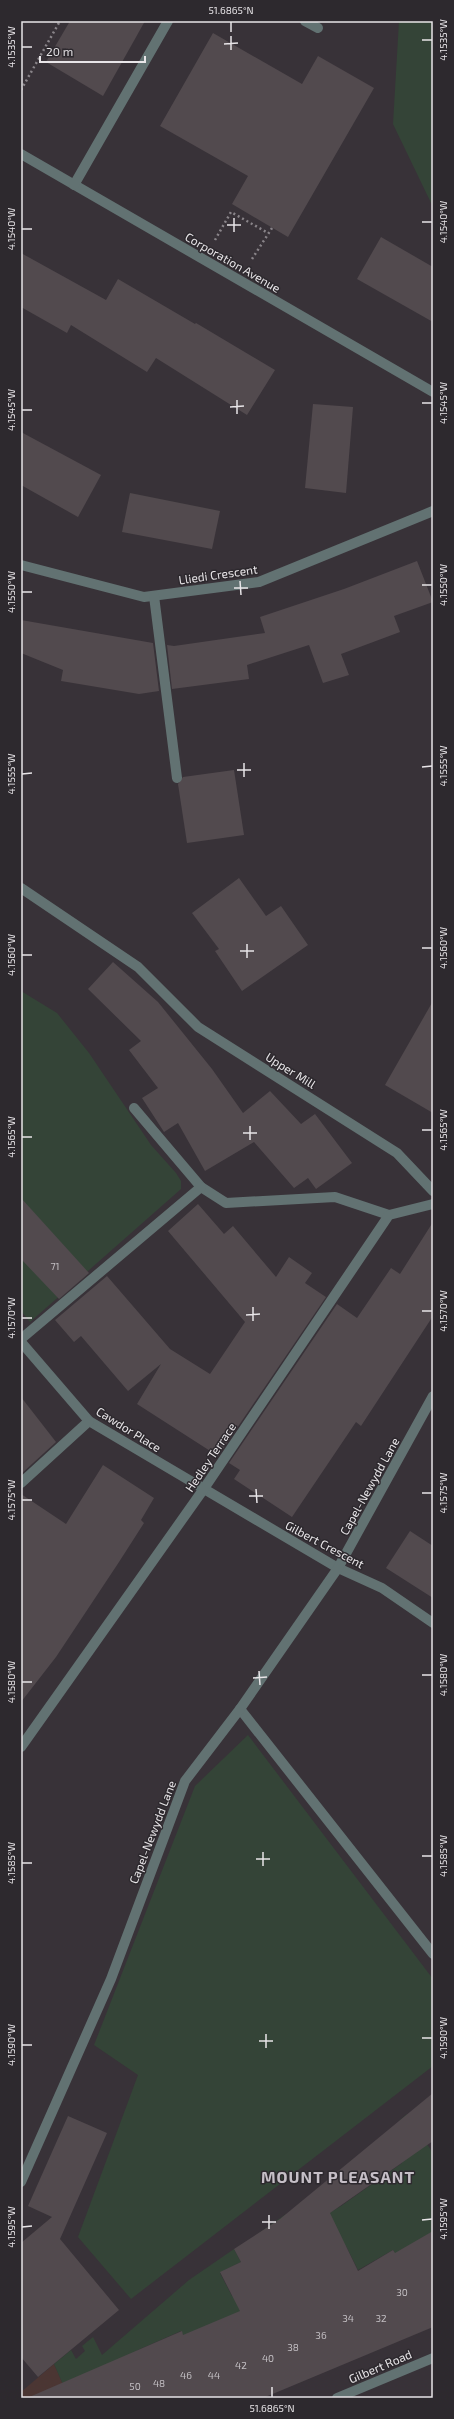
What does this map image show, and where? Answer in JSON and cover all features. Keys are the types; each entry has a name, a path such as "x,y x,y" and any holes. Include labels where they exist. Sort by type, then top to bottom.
{"street":[{"path":"74,185 168,21"},
{"path":"305,21 318,28"},
{"name":"Corporation Avenue","path":"21,154 433,392"},
{"name":"Lliedi Crescent","path":"21,565 144,598 259,582 433,511"},
{"path":"154,596 177,778"},
{"name":"Upper Mill","path":"21,888 138,967 198,1027 397,1153 433,1191"},
{"path":"134,1108 201,1188 226,1203 335,1198 389,1215 433,1204"},
{"path":"21,1339 201,1188"},
{"name":"Hedley Terrace","path":"21,1747 203,1490 389,1215"},
{"name":"Cawdor Place","path":"21,1342 89,1421 203,1490"},
{"name":"Capel-Newydd Lane","path":"21,2182 111,1979 185,1781 240,1709 338,1568 428,1418 433,1396"},
{"path":"21,1483 89,1421"},
{"name":"Gilbert Crescent","path":"203,1490 338,1568 382,1588 433,1623"},
{"path":"240,1709 433,1954"},
{"name":"Gilbert Road","path":"337,2398 433,2358"}],"path":[{"path":"21,90 60,21"},
{"path":"203,259 231,212 268,233"},
{"path":"264,240 272,228"}],"shaded area":[{"path":"54,2364 69,2398 21,2398 21,2392"}],"green space":[{"path":"399,21 433,21 433,207 393,124"},
{"path":"21,991 57,1013 89,1053 151,1145 176,1173 181,1181 181,1189 30,1322 21,1311"},
{"path":"248,1735 433,1979 433,2066 131,2299 78,2237 138,2075 94,2045 195,1786"},
{"path":"407,2114 433,2153 433,2232 420,2239 414,2287 393,2250 358,2270 346,2246 322,2258 190,2351 181,2331 138,2350 69,2398 54,2364 71,2350 76,2359 85,2351 82,2346 93,2337 102,2355 189,2280 234,2249 241,2262 220,2273 232,2296 252,2286 259,2233 286,2214 294,2234 341,2206 402,2163 399,2121"}],"building":[{"path":"70,21 145,21 103,96 46,62"},
{"path":"213,33 302,84 318,56 374,88 288,237 232,204 248,176 160,126"},
{"path":"381,237 433,267 433,322 357,279"},
{"path":"21,253 106,300 118,279 275,370 247,415 156,358 147,372 71,325 67,333 21,307"},
{"path":"313,404 353,407 346,493 305,488"},
{"path":"21,432 101,475 78,517 21,485"},
{"path":"130,493 220,511 212,549 122,532"},
{"path":"417,561 433,602 394,616 400,632 341,654 349,675 323,683 309,645 247,665 249,679 172,689 167,645 174,646 265,633 260,617 344,589"},
{"path":"21,620 153,643 159,691 139,694 61,681 63,670 21,653"},
{"path":"234,770 244,835 187,843 178,784 183,777"},
{"path":"239,878 266,916 281,906 308,945 242,991 215,951 219,949 192,913"},
{"path":"113,962 158,1002 212,1069 243,1113 270,1091 301,1124 315,1114 352,1163 316,1189 308,1178 294,1188 254,1142 205,1171 178,1123 164,1132 142,1098 158,1088 129,1050 141,1041 88,989"},
{"path":"433,1001 433,1113 385,1085"},
{"path":"21,1198 89,1273 59,1299 21,1259"},
{"path":"198,1204 224,1234 233,1226 276,1277 289,1257 312,1273 305,1283 326,1297 218,1456 137,1404 161,1364 128,1391 81,1336 74,1342 55,1320 107,1276 170,1349 210,1374 245,1322 168,1231"},
{"path":"433,1222 433,1316 361,1426 356,1422 292,1517 234,1479 240,1470 229,1463 337,1304 357,1318 391,1268 400,1274"},
{"path":"21,1397 56,1442 21,1474"},
{"path":"103,1465 154,1498 141,1520 144,1523 119,1562 56,1657 21,1702 21,1494 66,1524"},
{"path":"410,1531 433,1546 433,1598 386,1568"},
{"path":"433,2093 433,2141 330,2213 358,2271 393,2250 395,2253 433,2231 433,2327 263,2398 27,2398 182,2331 183,2335 240,2311 220,2272 241,2262 234,2249 280,2219"},
{"path":"68,2116 107,2133 60,2239 119,2310 38,2377 21,2357 21,2243 52,2217 28,2206"}],"district":[{"name":"MOUNT PLEASANT","path":"338,2176"}]}
